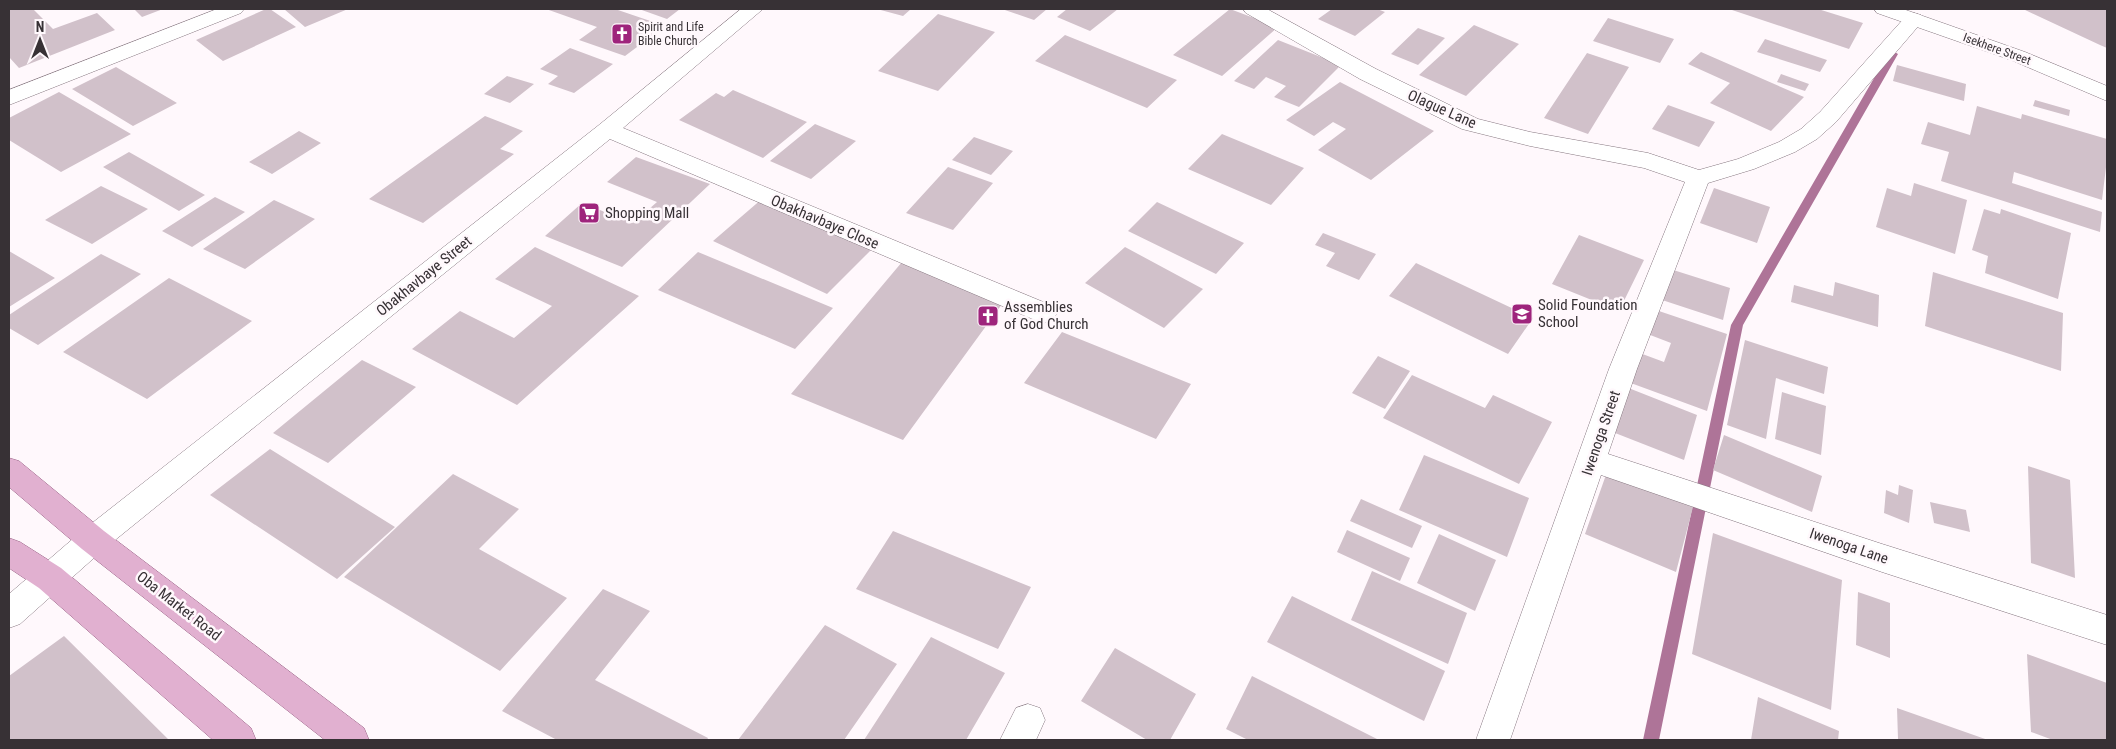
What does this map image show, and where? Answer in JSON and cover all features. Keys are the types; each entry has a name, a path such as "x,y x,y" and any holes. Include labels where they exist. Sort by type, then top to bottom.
{"main road":[{"name":"Oba Market Road","path":"9,470 93,540 352,740"},
{"path":"9,551 50,578 239,740"}],"street":[{"path":"9,98 234,9"},
{"name":"Obakhavbaye Street","path":"50,578 93,540 607,130 753,9"},
{"name":"Olague Lane","path":"1253,9 1368,74 1470,124 1530,139 1648,161 1698,178"},
{"path":"1698,178 1746,164 1809,134 1828,118 1898,12"},
{"name":"Isekhere Street","path":"1898,12 2018,56 2107,94"},
{"name":"Obakhavbaye Close","path":"607,130 1044,313"},
{"name":"Iwenoga Street","path":"1493,740 1623,369 1698,178"},
{"name":"Iwenoga Lane","path":"1591,460 1882,558 2107,630"},
{"path":"9,614 50,578"}],"building":[{"path":"9,9 33,9 53,29 97,13 115,30 19,68 9,57"},
{"path":"134,9 163,9 142,17"},
{"path":"266,9 270,9 296,27 223,61 196,40"},
{"path":"284,9 348,9 305,27"},
{"name":"Spirit and Life Bible Church","path":"546,9 615,9 665,26 625,56 579,40 597,27"},
{"path":"639,9 680,9 667,19"},
{"path":"877,9 911,9 903,16"},
{"path":"1002,9 1047,9 1034,20"},
{"path":"1067,9 1118,9 1090,31 1057,17"},
{"path":"1230,9 1278,27 1222,76 1173,55"},
{"path":"1332,9 1377,9 1385,12 1355,36 1318,19"},
{"path":"1729,9 1818,9 1863,23 1849,49"},
{"path":"2023,9 2107,9 2107,48 2100,45"},
{"path":"938,14 995,32 938,91 878,71"},
{"path":"1608,18 1674,39 1660,63 1593,41"},
{"path":"1474,25 1519,44 1466,96 1419,75"},
{"path":"1418,28 1445,38 1418,65 1391,54"},
{"path":"1065,35 1177,80 1147,108 1035,61"},
{"path":"1765,39 1827,60 1820,72 1757,52"},
{"path":"1278,40 1341,65 1299,107 1274,97 1286,86 1266,77 1254,89 1234,81"},
{"path":"570,48 613,64 574,93 548,84 558,76 540,69"},
{"path":"1701,52 1804,97 1771,131 1710,103 1730,83 1688,64"},
{"path":"1587,53 1629,67 1588,134 1544,118"},
{"path":"1897,65 1966,84 1964,101 1893,81"},
{"path":"116,67 177,103 133,126 72,89"},
{"path":"1781,74 1809,84 1805,91 1777,82"},
{"path":"507,76 534,84 510,103 484,94"},
{"path":"1340,82 1434,131 1371,180 1318,150 1346,129 1333,122 1314,136 1286,120"},
{"path":"733,90 807,122 763,158 679,120 716,93 724,97"},
{"path":"59,92 131,134 61,172 9,140 9,118"},
{"path":"2035,100 2070,110 2069,116 2033,106"},
{"path":"1668,105 1715,122 1699,147 1652,129"},
{"path":"1977,106 2021,119 2022,114 2107,139 2107,159 2102,200 2014,172 2012,183 2102,212 2100,232 1941,181 1949,152 1921,144 1928,122 1970,135"},
{"path":"485,116 523,131 500,149 514,154 423,223 369,199"},
{"path":"815,124 856,141 811,179 770,161"},
{"path":"299,131 321,143 272,174 249,162"},
{"path":"1222,134 1304,168 1271,205 1188,169"},
{"path":"974,137 1013,151 991,175 952,160"},
{"path":"129,152 205,195 179,211 103,167"},
{"name":"Shopping Mall","path":"636,157 710,184 622,267 545,236 582,203 633,223 657,202 607,182"},
{"path":"948,167 993,183 953,230 906,213"},
{"path":"1914,183 1967,200 1955,254 1876,227 1887,188 1911,196"},
{"path":"101,186 148,209 92,244 45,220"},
{"path":"1714,188 1770,207 1757,243 1700,223"},
{"path":"215,197 245,212 192,247 162,231"},
{"path":"763,198 874,247 827,294 713,241"},
{"path":"274,200 315,219 245,269 203,249"},
{"path":"1157,202 1244,243 1216,274 1128,231"},
{"path":"1984,209 2000,214 2001,209 2071,233 2058,299 1985,273 1988,256 1972,250"},
{"path":"1323,233 1376,254 1359,280 1326,266 1335,253 1315,245"},
{"path":"1579,235 1644,260 1619,311 1552,284"},
{"path":"535,247 639,296 517,405 412,349 460,311 514,338 552,306 495,279"},
{"path":"1125,247 1203,289 1164,328 1085,283"},
{"path":"9,251 55,278 9,307"},
{"path":"698,252 833,308 795,349 658,290"},
{"path":"101,254 141,274 38,345 9,328 9,315"},
{"path":"902,262 1005,300 903,440 791,394"},
{"path":"1416,263 1533,318 1508,354 1389,296"},
{"path":"1667,268 1730,288 1723,320 1659,299"},
{"path":"1933,272 2063,313 2061,371 1925,326"},
{"path":"169,278 252,321 147,399 63,352"},
{"path":"1835,282 1879,295 1878,327 1791,302 1794,285 1833,296"},
{"path":"1653,309 1727,334 1707,411 1628,382 1637,352 1664,362 1671,343 1645,333"},
{"path":"1062,332 1191,384 1156,439 1024,383"},
{"path":"1745,340 1828,367 1824,394 1776,378 1766,439 1727,425"},
{"path":"1378,356 1410,371 1385,409 1352,393"},
{"path":"362,360 416,387 328,463 273,433"},
{"path":"1412,375 1485,408 1493,395 1552,422 1519,484 1383,418"},
{"path":"1626,387 1697,415 1684,460 1610,431"},
{"path":"1782,392 1826,406 1821,455 1775,439"},
{"path":"1724,435 1822,476 1812,512 1713,470"},
{"path":"270,449 395,527 337,579 210,495"},
{"path":"1424,455 1529,498 1507,557 1399,510"},
{"path":"2028,466 2070,480 2075,578 2031,563"},
{"path":"1607,472 1693,507 1676,572 1585,534"},
{"path":"453,474 519,509 479,549 567,598 500,671 344,577"},
{"path":"1899,485 1913,490 1909,523 1884,513 1886,490 1898,495"},
{"path":"1361,499 1422,526 1412,548 1350,521"},
{"path":"1930,502 1966,510 1970,532 1934,523"},
{"path":"1347,530 1410,558 1400,581 1337,552"},
{"path":"893,531 1031,587 998,649 856,589"},
{"path":"1713,533 1842,580 1831,710 1692,654"},
{"path":"1439,534 1496,560 1475,611 1417,583"},
{"path":"1372,571 1467,613 1448,664 1351,620"},
{"path":"603,589 650,611 595,680 708,738 707,740 557,740 502,711"},
{"path":"1858,592 1890,603 1890,658 1856,645"},
{"path":"1292,596 1445,671 1424,721 1267,642"},
{"path":"825,625 897,664 844,740 738,740"},
{"path":"64,636 169,740 9,740 9,676"},
{"path":"931,637 1005,673 966,740 864,740"},
{"path":"1115,648 1196,694 1170,740 1147,740 1081,701"},
{"path":"2027,654 2107,683 2107,740 2053,740 2031,732"},
{"path":"1252,676 1379,740 1248,740 1226,729"},
{"path":"1758,697 1839,731 1838,740 1751,740"},
{"path":"1897,708 1988,740 1898,739"}],"waterway":[{"path":"1651,740 1737,325 1893,54"}],"place":[{"name":"Spirit and Life Bible Church","path":"622,34"},
{"name":"Shopping Mall","path":"589,213"},
{"name":"Solid Foundation School","path":"1522,314"},
{"name":"Assemblies of God Church","path":"988,316"}]}
